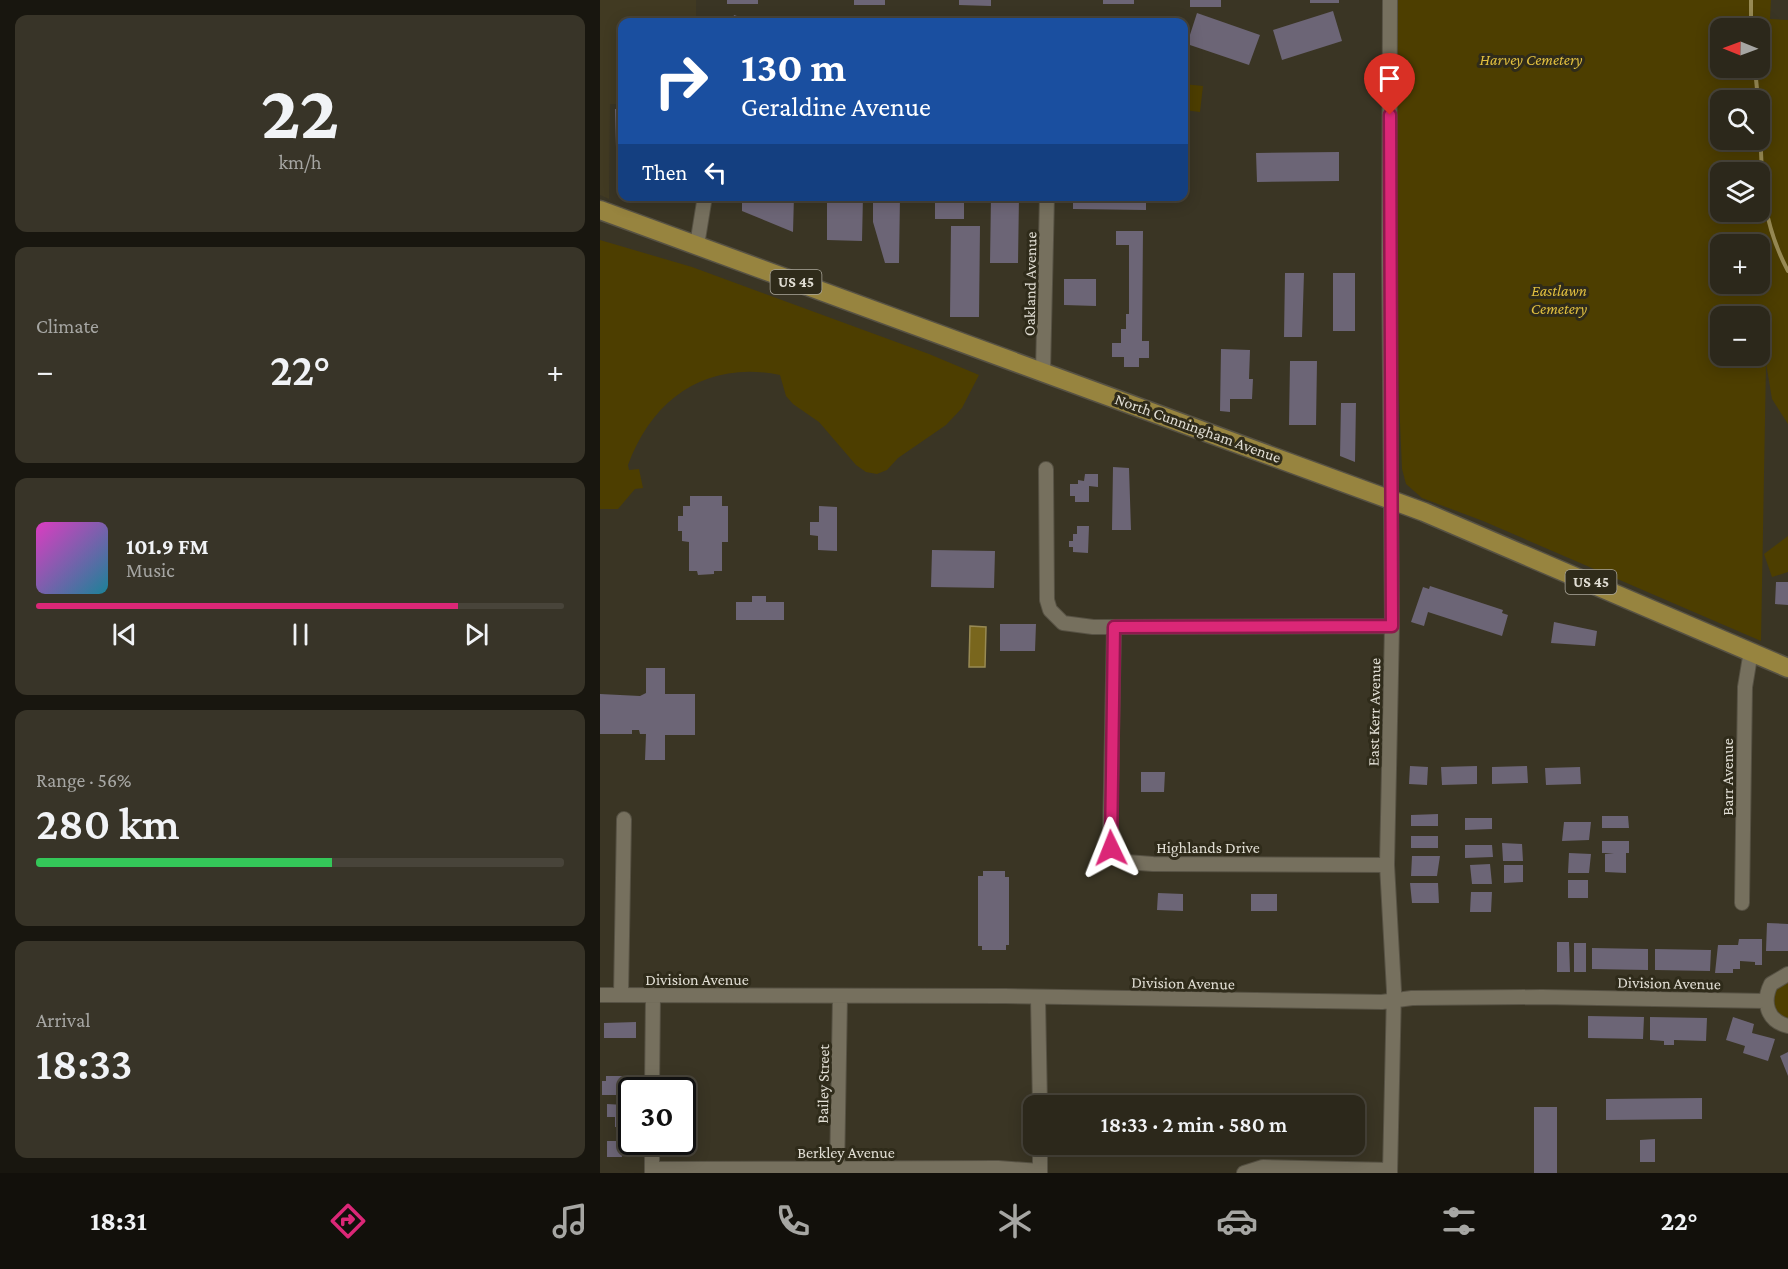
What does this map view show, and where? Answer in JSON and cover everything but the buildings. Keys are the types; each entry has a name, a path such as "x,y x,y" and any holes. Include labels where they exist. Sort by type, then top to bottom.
{"main road":[{"name":"North Cunningham Avenue","path":"600,210 1392,500 1510,547 1788,668"}],"street":[{"name":"East Kerr Avenue","path":"1390,0 1389,258 1392,626 1387,866 1393,1001 1390,1172"},
{"path":"697,245 704,201"},
{"name":"Oakland Avenue","path":"1043,372 1047,201"},
{"path":"1046,469 1047,600 1056,617 1068,625 1114,627 1392,626"},
{"name":"Highlands Drive","path":"1114,627 1110,838 1115,855 1126,862 1153,864 1387,866"},
{"name":"Barr Avenue","path":"1742,903 1745,687 1751,651"},
{"path":"621,995 624,819"},
{"path":"1788,974 1771,984 1765,1001 1771,1017 1788,1026"},
{"name":"Division Avenue","path":"600,995 1393,1001 1412,998 1542,997 1765,1001"},
{"path":"652,1077 653,996"},
{"name":"Bailey Street","path":"837,1171 840,996"},
{"path":"1038,998 1040,1095"},
{"path":"652,1155 652,1171"},
{"path":"1040,1155 1040,1172"},
{"path":"1244,1173 1263,1167 1390,1172"},
{"name":"Berkley Avenue","path":"652,1171 998,1168 1040,1172"}],"shaded area":[{"path":"600,0 696,0 696,18 618,18 618,104 610,104 609,199 600,195"},
{"path":"970,626 986,627 985,667 969,667"}],"green space":[{"name":"Eastlawn Cemetery","path":"1390,0 1771,0 1770,19 1788,20 1788,424 1772,399 1766,366 1770,366 1770,306 1710,306 1710,366 1766,366 1761,641 1483,521 1422,498 1406,484 1402,469"},
{"path":"1188,84 1203,86 1200,112 1188,110"},
{"path":"600,240 692,267 929,354 979,375 962,408 946,425 898,458 887,470 877,474 866,472 856,465 819,422 793,404 786,396 780,375 754,372 729,373 707,379 686,389 668,403 652,420 639,441 628,465 629,470 639,469 643,488 635,489 618,509 600,509"},
{"path":"1788,536 1788,572 1772,577 1764,554"},
{"path":"1788,982 1788,1020 1777,1012 1773,1001 1777,990"}],"waterway":[{"path":"1751,0 1751,18"},
{"path":"1756,78 1757,90"},
{"path":"1761,150 1767,215 1788,271"}],"route":[{"path":"1111,848 1114,627 1392,626 1390,115"}],"park label":[{"name":"Harvey Cemetery","path":"1531,59"}]}
